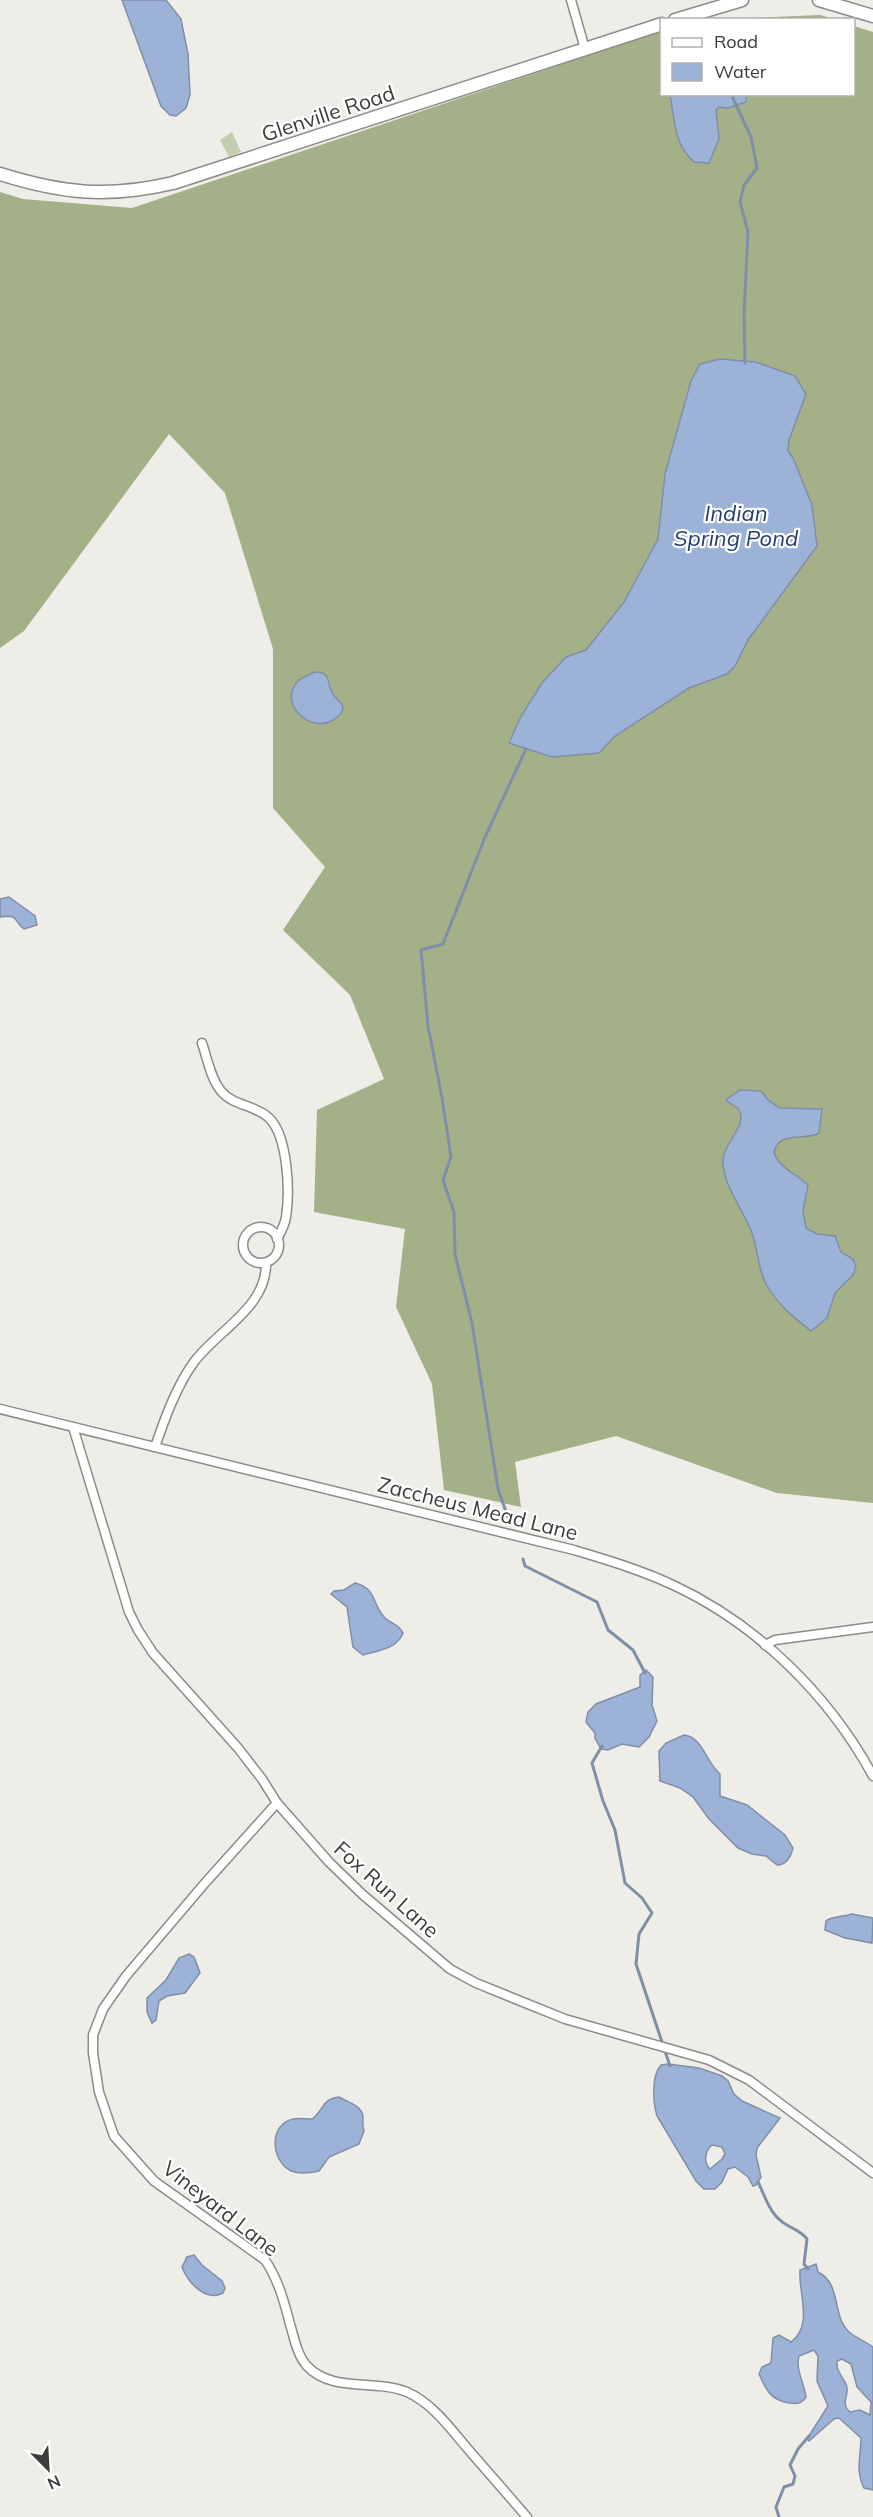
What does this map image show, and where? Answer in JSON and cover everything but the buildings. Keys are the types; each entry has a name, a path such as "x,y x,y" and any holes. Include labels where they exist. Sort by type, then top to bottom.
{"main road":[{"path":"682,18 742,0"},
{"path":"819,0 873,16"},
{"name":"Glenville Road","path":"0,174 43,186 88,193 154,188 212,172 660,25"}],"street":[{"path":"572,0 585,49"},
{"path":"202,1043 219,1089 228,1098 269,1117 276,1127 285,1160 288,1190 286,1218 278,1239 279,1250 276,1256 266,1263 250,1260 246,1255 244,1241 247,1234 260,1227 272,1230 278,1239"},
{"path":"155,1447 165,1417 194,1363 253,1301 265,1280 266,1263"},
{"name":"Zaccheus Mead Lane","path":"0,1409 574,1550 623,1565 674,1586 724,1614 765,1645 802,1680 828,1709 859,1750 873,1776"},
{"name":"Fox Run Lane","path":"73,1427 129,1612 138,1630 153,1653 244,1754 277,1803 328,1862 362,1894 450,1969 476,1983 565,2019 709,2060 749,2080 873,2173"},
{"path":"765,1645 775,1640 873,1627"},
{"name":"Vineyard Lane","path":"277,1803 183,1908 126,1976 103,2009 93,2035 93,2053 105,2112 114,2136 154,2181 265,2260 283,2298 299,2352 307,2366 332,2380 390,2386 408,2392 422,2401 443,2419 527,2517"}],"green space":[{"path":"820,15 830,18 749,18"},
{"path":"855,26 873,32 873,1503 777,1493 616,1436 515,1462 521,1507 444,1490 432,1384 396,1307 405,1229 314,1212 317,1110 384,1079 350,995 283,930 325,867 273,808 273,649 225,493 169,434 24,631 0,648 0,192 23,199 132,208 660,31 660,96 855,96"},
{"path":"232,132 241,152 229,157 220,140"}],"water":[{"path":"122,0 166,0 181,19 188,54 190,95 186,108 176,116 170,115 161,106"},
{"path":"670,96 746,96 746,102 728,108 719,107 716,110 719,139 709,163 694,162 682,147 676,131"},
{"name":"Indian Spring Pond","path":"720,359 756,362 795,376 806,394 789,440 788,451 812,505 817,546 748,640 735,666 727,674 689,688 615,736 599,753 552,757 509,743 520,718 542,683 566,657 586,650 624,602 658,539 665,474 691,381 700,364"},
{"path":"315,672 326,676 333,694 343,706 339,716 324,723 306,720 294,707 291,698 298,681"},
{"path":"9,897 35,916 37,925 24,929 13,917 0,917 0,899"},
{"path":"740,1090 761,1091 769,1101 780,1108 822,1109 819,1133 787,1138 777,1145 774,1152 784,1167 808,1185 803,1211 806,1228 817,1234 835,1236 841,1252 853,1259 856,1267 853,1275 835,1293 827,1318 811,1331 792,1316 766,1284 753,1236 726,1179 724,1153 738,1129 741,1117 739,1110 726,1100"},
{"path":"355,1583 371,1593 381,1613 401,1630 403,1633 396,1643 363,1655 353,1647 347,1607 331,1594"},
{"path":"646,1670 653,1677 652,1705 657,1721 649,1737 639,1747 622,1744 608,1750 601,1749 595,1733 586,1722 588,1712 596,1704 640,1687 640,1675"},
{"path":"684,1735 696,1740 720,1774 720,1796 747,1805 785,1835 793,1848 786,1862 777,1865 766,1856 752,1854 738,1848 709,1819 693,1797 680,1788 660,1781 659,1751 666,1743"},
{"path":"852,1914 873,1918 872,1943 845,1938 825,1930 826,1921 829,1919"},
{"path":"189,1954 194,1957 200,1973 185,1993 167,1996 159,2001 156,2020 152,2023 147,2012 147,1998 166,1980 179,1958"},
{"path":"661,2065 699,2068 722,2076 728,2081 734,2094 742,2101 780,2118 757,2148 756,2155 761,2177 756,2185 753,2186 748,2177 735,2167 728,2169 722,2182 715,2189 704,2189 696,2181 657,2116 654,2082","holes":["712,2145 722,2147 725,2154 710,2169 706,2160 708,2150"]},
{"path":"339,2097 357,2106 362,2112 364,2131 359,2144 329,2157 319,2171 298,2173 284,2166 276,2152 276,2135 279,2128 293,2119 312,2119 326,2102"},
{"path":"194,2255 202,2265 222,2281 225,2288 223,2293 210,2295 193,2285 182,2267 187,2257"},
{"path":"816,2264 818,2272 825,2277 834,2292 843,2325 851,2334 873,2347 873,2490 864,2488 861,2481 859,2463 861,2438 839,2418 834,2419 809,2441 807,2439 828,2406 817,2381 818,2356 814,2350 799,2356 799,2371 806,2397 801,2402 783,2402 773,2397 759,2374 762,2367 771,2363 773,2338 779,2335 791,2342 802,2327 800,2270","holes":["842,2359 851,2364 857,2387 871,2402 870,2415 860,2410 850,2412 845,2405 847,2388 838,2371 837,2361"]}],"waterway":[{"path":"732,96 751,137 757,168 744,185 740,202 748,232 744,313 745,363"},
{"path":"509,1520 498,1489 472,1323 455,1254 454,1212 443,1180 451,1157 428,1026 421,950 443,944 485,837 526,749"},
{"path":"523,1559 525,1566 597,1602 608,1630 633,1650 645,1673"},
{"path":"602,1746 592,1763 603,1801 615,1830 625,1883 642,1898 652,1913 639,1934 636,1964 670,2066"},
{"path":"758,2182 776,2216 807,2239 804,2264 808,2269"},
{"path":"779,2517 776,2507 784,2487 793,2484 795,2476 790,2465 798,2449 809,2436"}]}
